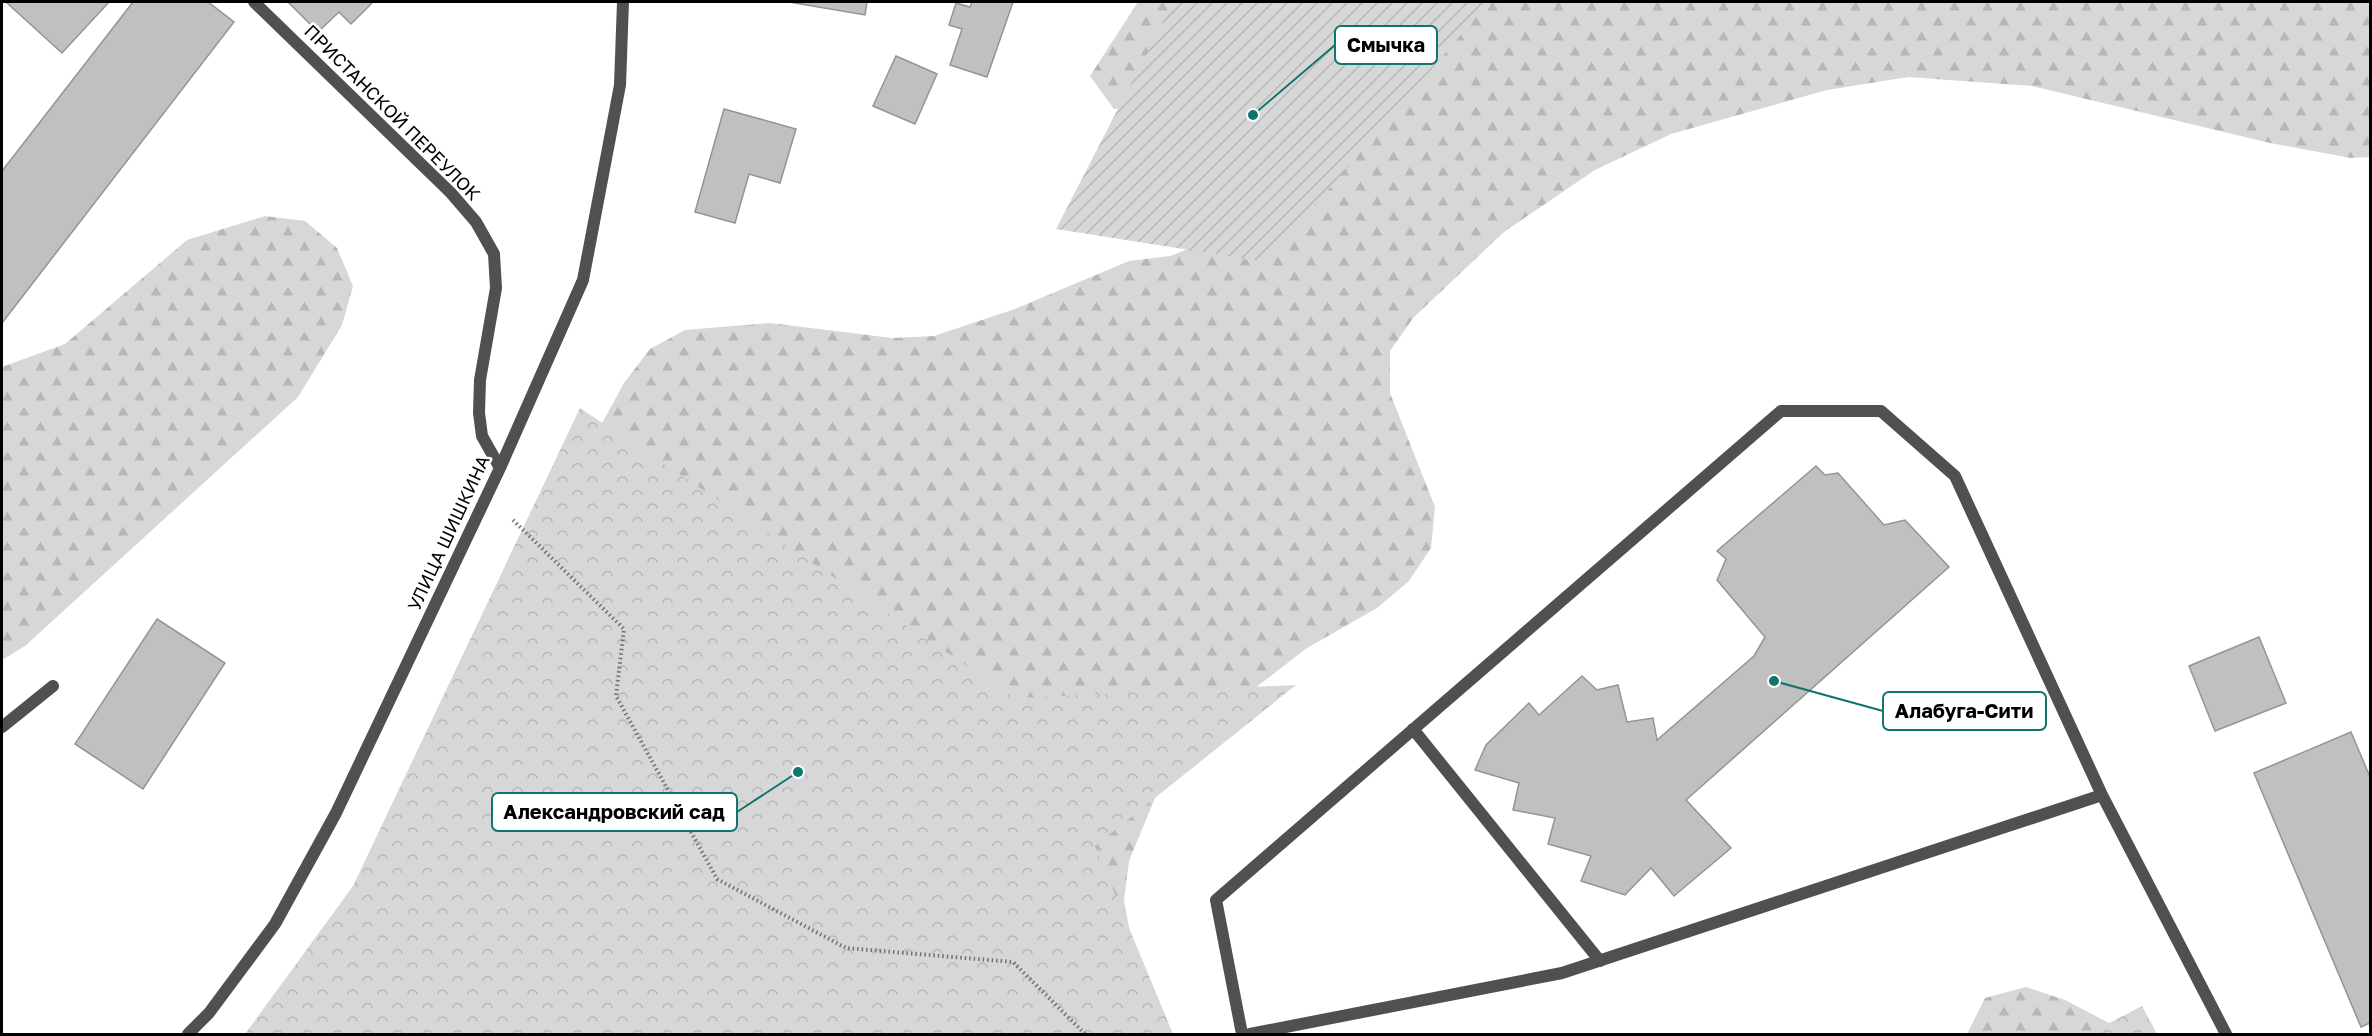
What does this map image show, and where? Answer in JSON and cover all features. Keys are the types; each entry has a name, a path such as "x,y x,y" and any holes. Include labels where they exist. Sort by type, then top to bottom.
{"street":[{"name":"ПРИСТАНСКОЙ ПЕРЕУЛОК","path":"254,2 451,193 476,222 494,254 496,288 480,380 479,413 482,436 500,468"},
{"name":"УЛИЦА ШИШКИНА","path":"188,1035 209,1013 275,924 336,813 500,468 583,280 620,85 623,2"},
{"path":"1242,1035 1216,900 1781,411 1881,411 1955,476 2102,795 2226,1035"},
{"path":"2,727 53,686"},
{"path":"1413,729 1600,961"},
{"path":"1250,1035 1562,973 2102,795"}],"path":[{"path":"513,520 624,629 616,696 717,879 846,948 1013,962 1085,1035"}],"green space":[{"path":"1138,2 1350,2 1162,106 1114,109 1090,76"},
{"path":"1173,2 1489,2 1266,262 1056,229"},
{"path":"1490,2 2370,2 2370,157 2351,158 2270,143 2032,86 1908,77 1827,90 1671,134 1595,170 1504,232 1414,317 1390,351 1390,393 1435,507 1431,548 1409,581 1377,608 1307,648 1211,722 1160,786 1129,861 1124,901 1139,980 247,1034 390,860 468,669 624,383 650,349 685,330 770,323 892,338 934,336 1015,309 1129,261 1170,256 1209,241 1483,4"},
{"path":"265,216 305,221 337,248 353,286 342,325 298,397 25,646 2,660 2,367 65,344 187,240"},
{"path":"580,408 1015,698 1296,685 1095,846 1173,1034 245,1034 353,886"},
{"path":"2026,987 2065,1000 2130,1034 1967,1034 1985,998"},
{"path":"2142,1006 2157,1034 2088,1034"}],"building":[{"path":"6,2 109,2 62,53"},
{"path":"133,2 208,2 234,22 2,323 2,171"},
{"path":"288,2 373,2 351,24 339,12 318,32"},
{"path":"789,2 867,2 865,15"},
{"path":"972,2 1013,2 987,77 950,65 962,29 949,25 956,3 970,7"},
{"path":"896,56 937,74 915,124 873,106"},
{"path":"724,109 796,129 780,183 749,174 735,223 695,212"},
{"path":"1816,466 1825,475 1838,473 1884,525 1905,520 1949,567 1686,800 1731,848 1674,896 1651,868 1625,895 1581,881 1591,856 1548,844 1555,818 1513,810 1519,783 1475,770 1486,745 1529,703 1539,715 1582,676 1597,690 1618,685 1627,722 1653,718 1657,740 1754,656 1765,637 1717,580 1726,559 1717,551"},
{"path":"157,619 225,663 143,789 75,744"},
{"path":"2259,637 2286,703 2215,731 2189,666"},
{"path":"2351,732 2370,777 2370,1023 2361,1027 2254,773"}],"place":[{"name":"Смычка","path":"1253,115"},
{"name":"Алабуга-Сити","path":"1774,681"},
{"name":"Александровский сад","path":"798,772"}]}
